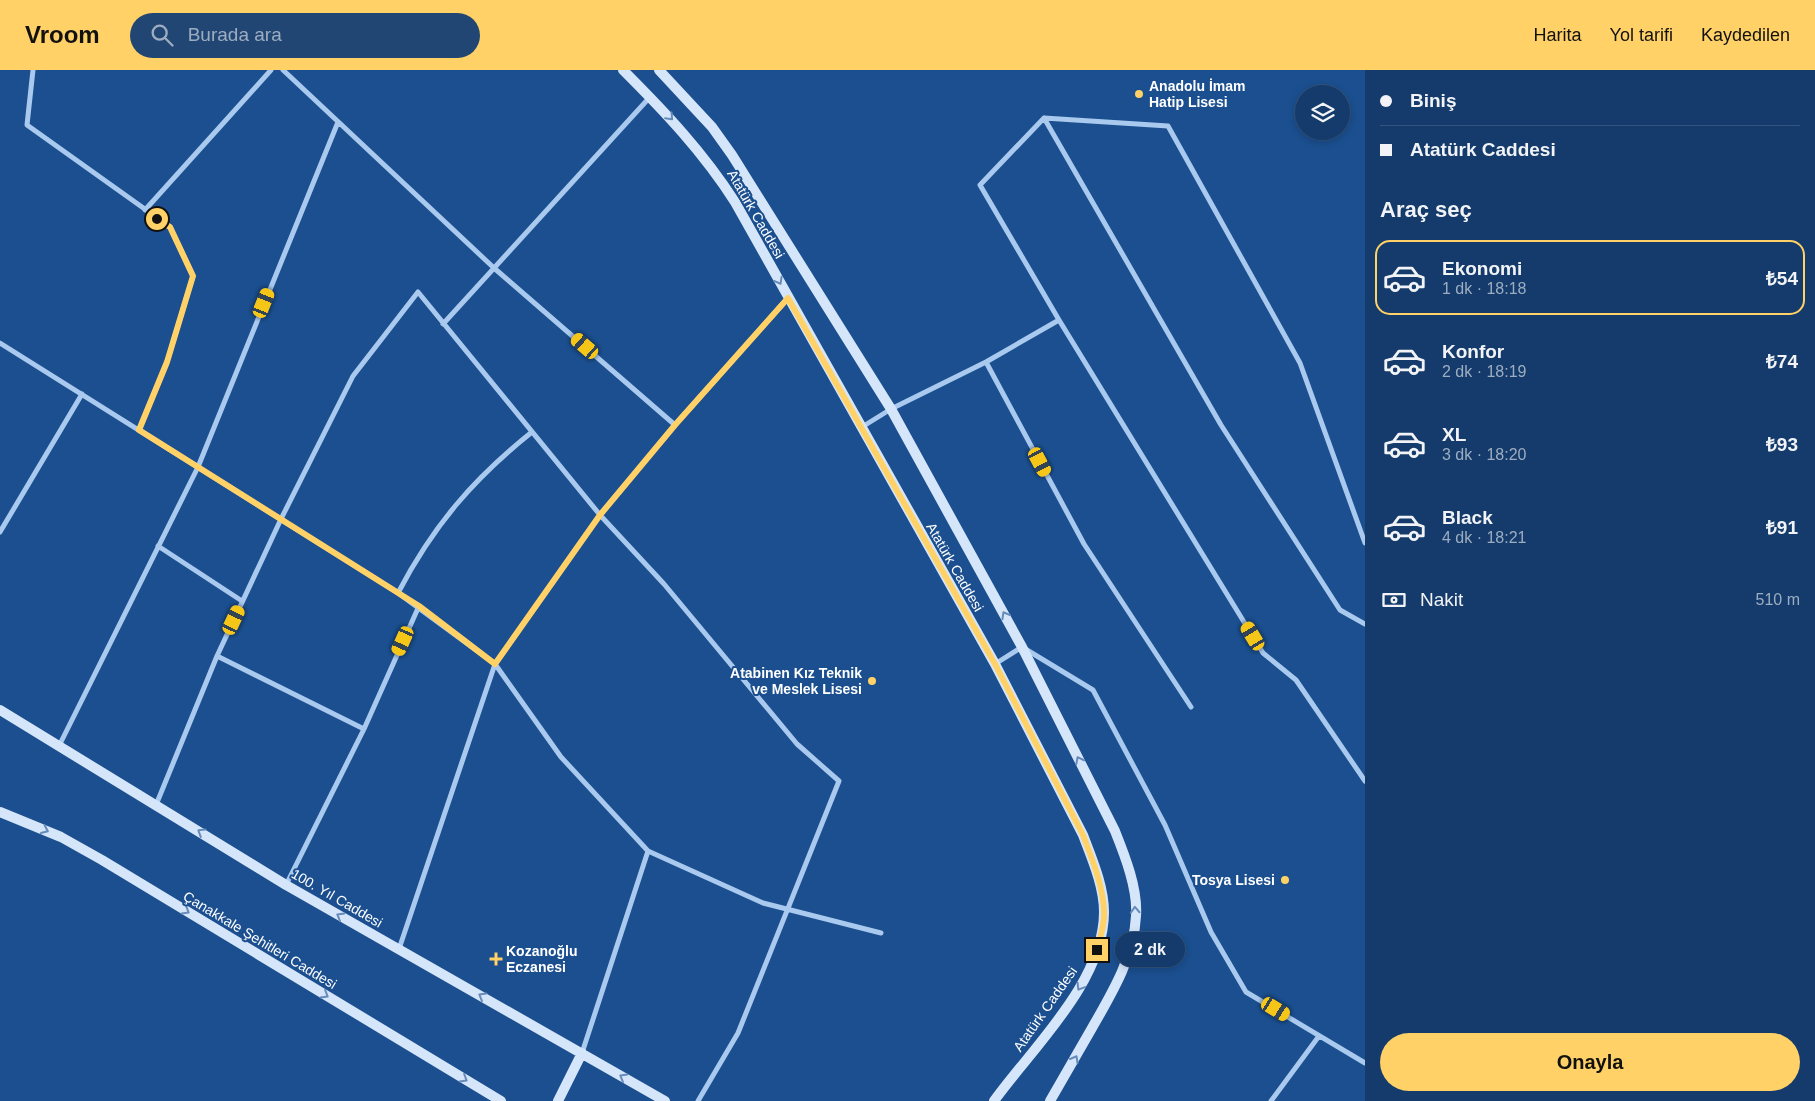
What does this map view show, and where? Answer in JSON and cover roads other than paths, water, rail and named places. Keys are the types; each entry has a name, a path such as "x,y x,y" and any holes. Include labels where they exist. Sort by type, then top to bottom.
{"main road":[{"name":"Atatürk Caddesi","path":"623,70 685,134 717,174 739,210 995,664 1083,835 1093,861 1101,890 1104,912 1101,936 1093,963 1081,986 1041,1043 994,1101"},
{"name":"Atatürk Caddesi","path":"659,70 712,127 732,155 891,409 1022,647 1115,832 1127,862 1136,914 1133,939 1124,966 1112,992 1050,1101"},
{"name":"100. Yıl Caddesi","path":"0,710 286,885 665,1101"},
{"name":"Çanakkale Şehitleri Caddesi","path":"0,812 61,837 102,860 502,1101"},
{"path":"558,1101 582,1053"}],"street":[{"path":"33,70 28,125 170,227 193,276 167,362 139,430"},
{"path":"145,210 271,70"},
{"path":"283,70 494,268 675,425"},
{"path":"443,324 650,97"},
{"path":"1044,118 980,185 1059,320 1263,653 1296,680 1365,781"},
{"path":"1044,118 1168,126 1300,363 1365,543"},
{"path":"1044,118 1221,425 1340,610 1365,624"},
{"path":"59,746 198,467 338,122"},
{"path":"156,805 217,656 281,519 353,376 418,292 600,515 664,584 797,744 839,781 738,1033 698,1101"},
{"path":"400,949 495,664 600,515 675,425 788,298"},
{"path":"861,428 891,409 986,362 1059,320"},
{"path":"0,343 419,606 495,664 561,757 648,851 763,903 881,933"},
{"path":"986,362 1084,544 1191,707"},
{"path":"0,532 82,394"},
{"path":"398,593 413,565 449,512 502,456 532,432"},
{"path":"158,546 242,602"},
{"path":"286,885 364,729 419,606"},
{"path":"995,664 1022,647 1093,690 1166,825 1211,932 1246,992 1365,1063"},
{"path":"217,656 364,729"},
{"path":"582,1053 648,851"},
{"path":"1271,1101 1319,1036"}],"place":[{"name":"Anadolu İmam Hatip Lisesi","path":"1139,94"},
{"name":"Atabinen Kız Teknik ve Meslek Lisesi","path":"872,681"},
{"name":"Tosya Lisesi","path":"1285,880"},
{"name":"Kozanoğlu Eczanesi","path":"496,959"}]}
